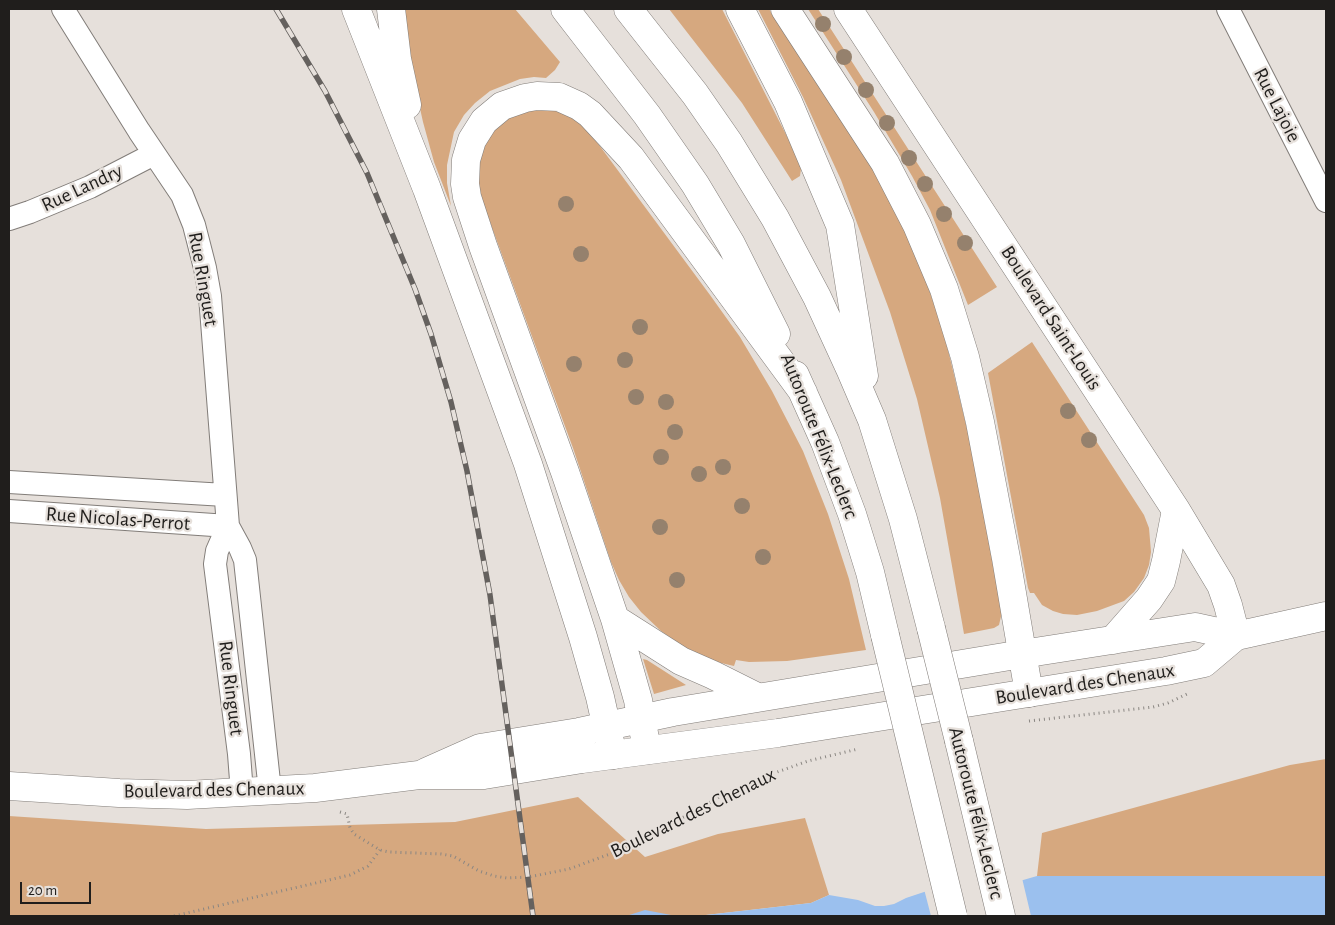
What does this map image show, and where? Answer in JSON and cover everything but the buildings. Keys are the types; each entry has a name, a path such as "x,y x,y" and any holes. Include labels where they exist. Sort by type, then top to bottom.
{"main road":[{"path":"356,9 427,189 538,496 583,637 613,755"},
{"path":"391,9 398,66 427,189"},
{"name":"Autoroute Félix-Leclerc","path":"565,9 648,115 695,184 745,272 803,392 835,466 870,572 953,916"},
{"name":"Autoroute Félix-Leclerc","path":"628,9 706,110 755,185 789,243 817,297 872,420 904,519 1002,916"},
{"path":"740,9 788,102 840,225 872,420"},
{"path":"785,9 889,171 917,225 944,289 959,335 975,400 998,516 1028,693"},
{"name":"Boulevard Saint-Louis","path":"848,9 1176,510 1221,585 1236,636"},
{"path":"647,750 641,718 614,619 568,480 467,197 465,184 466,160 472,140 484,121 502,106 537,96 559,98 579,106 590,114 631,158 803,392"},
{"path":"1112,640 1149,599 1161,581 1176,510"},
{"name":"Boulevard des Chenaux","path":"419,775 480,748 758,697 1195,627 1236,636 1326,616"},
{"path":"614,619 682,661 758,697"},
{"name":"Boulevard des Chenaux","path":"9,786 146,794 242,793 345,786 419,775 484,776 647,750 752,737 1204,663 1236,636"}],"street":[{"name":"Rue Ringuet","path":"63,9 182,195 190,212 205,268 210,296 228,526 245,560 270,791"},
{"name":"Rue Lajoie","path":"1228,9 1326,200"},
{"name":"Rue Landry","path":"9,219 90,188 154,154"},
{"name":"Rue Nicolas-Perrot","path":"9,482 226,496"},
{"name":"Rue Nicolas-Perrot","path":"9,511 228,526"},
{"name":"Rue Ringuet","path":"228,526 217,551 215,564 239,754 242,793"}],"path":[{"name":"Boulevard des Chenaux","path":"1021,722 1153,707 1174,701 1193,689"},
{"name":"Boulevard des Chenaux","path":"347,814 350,828 354,834 380,850 449,855 479,871 494,876 507,878 537,876 586,863 634,844 721,796 755,780 808,761 860,748"},
{"path":"174,916 350,876 368,866 380,850"}],"shaded area":[{"path":"405,9 515,9 560,62 555,70 546,78 520,79 490,91 464,115 454,132 447,165 447,183 451,206 434,162 423,122 412,72"},
{"path":"669,9 722,9 798,158 801,169 800,176 792,181 742,103"},
{"path":"758,9 769,9 876,172 916,253 943,329 968,433 1002,612 999,625 994,628 964,634 940,498 917,399 890,312 841,180 803,97"},
{"path":"808,9 818,9 997,287 968,305 930,210 912,176 874,112"},
{"path":"550,109 577,120 588,130 740,337 772,391 803,451 828,514 849,579 866,650 787,661 749,662 736,660 734,666 717,662 682,646 661,631 641,612 619,580 611,562 573,448 480,195 476,176 478,160 489,135 510,116 526,110"},
{"path":"1032,342 1144,515 1149,528 1151,552 1144,578 1134,592 1124,601 1097,611 1077,615 1053,611 1042,605 1034,593 1030,593 1028,588 988,373"},
{"path":"643,659 647,660 686,685 654,694"},
{"path":"1326,759 1326,876 1037,876 1042,833 1290,765"},
{"path":"578,797 645,857 718,834 805,818 829,895 811,903 706,915 9,916 9,816 206,829 455,822"}],"water":[{"path":"1037,876 1326,876 1326,916 626,916 645,910 671,915 706,915 811,903 829,895 858,900 875,906 884,906 927,891 999,887"}],"pier":[{"path":"1022,878 1031,916 931,916 924,889 946,887 972,888 998,885"}],"railway":[{"path":"276,9 325,91 367,173 415,289 431,334 451,402 467,471 490,595 533,916"}]}
